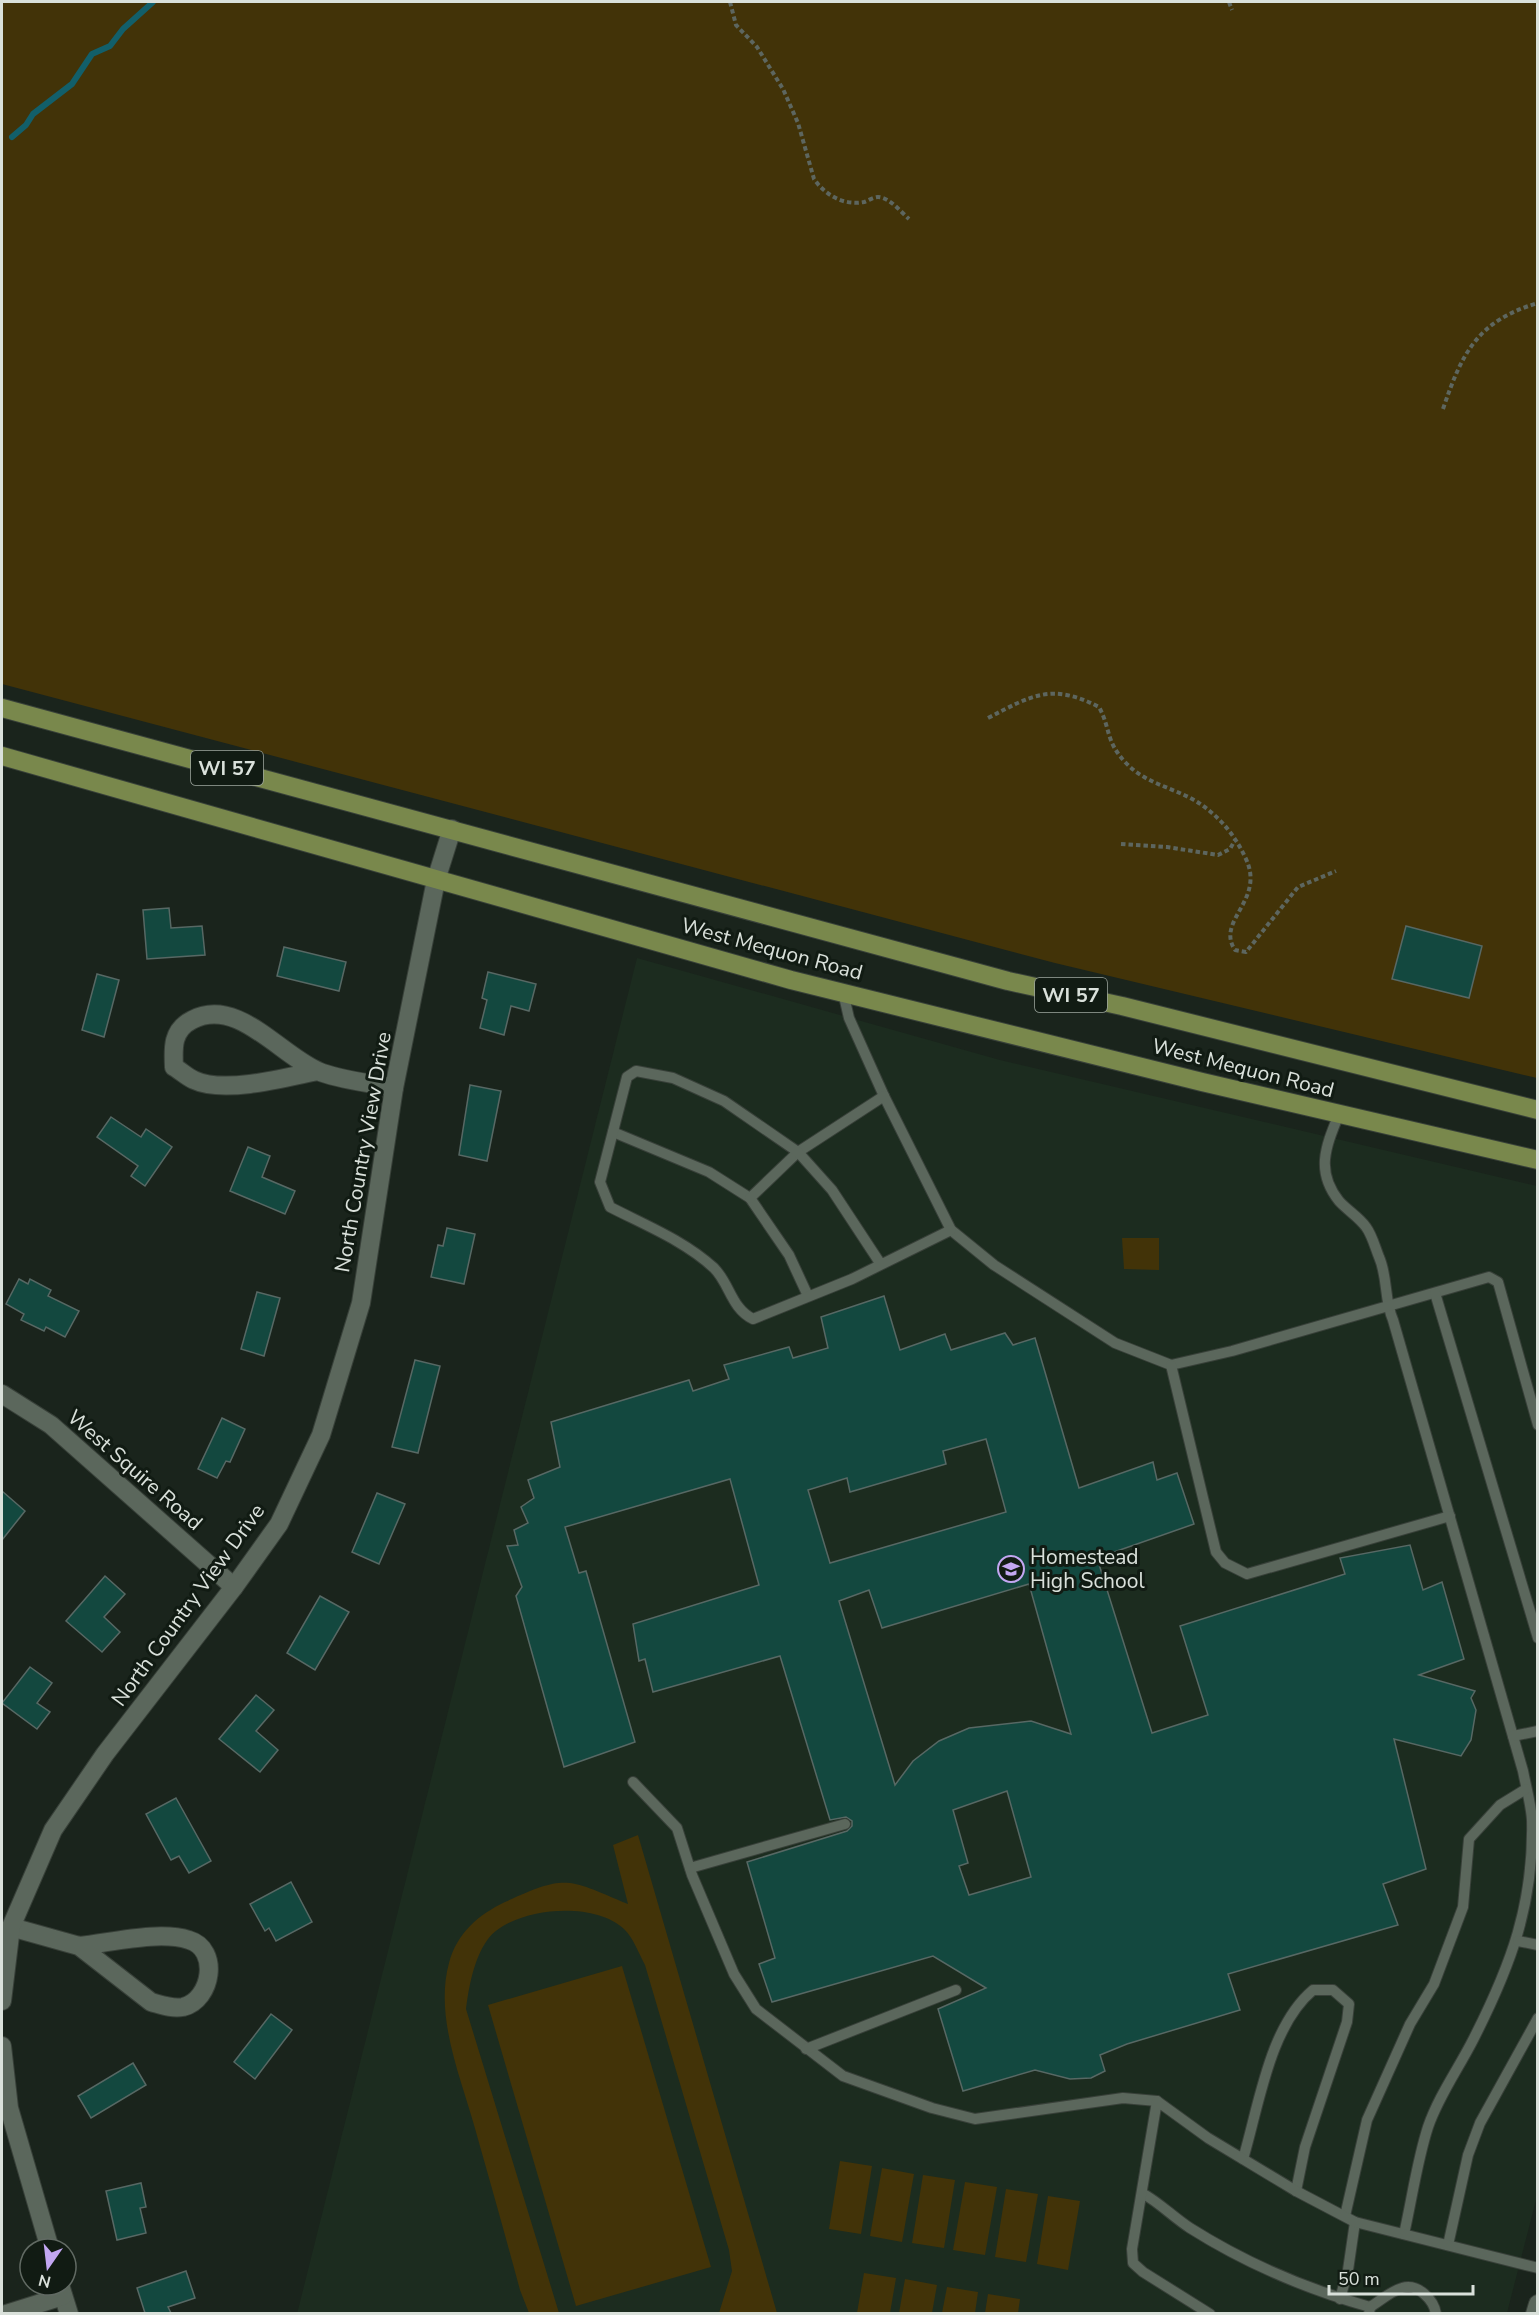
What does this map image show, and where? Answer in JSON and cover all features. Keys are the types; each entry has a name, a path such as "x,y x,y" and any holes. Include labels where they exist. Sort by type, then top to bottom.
{"main road":[{"name":"West Mequon Road","path":"2,708 1008,981 1122,1006 1538,1110"},
{"name":"West Mequon Road","path":"2,756 436,880 843,992 1339,1114 1538,1160"}],"street":[{"name":"North Country View Drive","path":"2,2001 10,1927 53,1830 105,1754 234,1587 279,1524 321,1435 361,1303 394,1088 436,880 452,830"},
{"path":"317,1071 264,1082 226,1085 195,1081 174,1067 173,1041 184,1024 205,1013 223,1017 264,1033 317,1071 394,1088"},
{"name":"West Squire Road","path":"2,1394 51,1425 234,1587"},
{"path":"10,1927 79,1946 159,1937 192,1940 206,1953 209,1975 205,1987 193,2003 175,2008 151,2002 79,1946"},
{"path":"2,2046 9,2108 47,2237"},
{"path":"6,2313 45,2297"},
{"path":"64,2297 69,2313"},
{"path":"1535,2313 1538,2304"}],"lane":[{"path":"843,992 849,1018 884,1096 951,1230 994,1265 1115,1343 1171,1365 1232,1351 1489,1277 1498,1282 1538,1425"},
{"path":"880,1263 832,1190 798,1152 724,1101 673,1078 636,1071 627,1077 600,1182 610,1207 691,1249 716,1270 742,1313 753,1319 852,1279 880,1263 951,1230"},
{"path":"750,1198 798,1152 884,1096"},
{"path":"1339,1114 1330,1135 1323,1169 1339,1201 1366,1227 1381,1261 1387,1306 1513,1736 1532,1818 1531,1866 1518,1941 1497,1991 1472,2041 1451,2075 1428,2127 1404,2234"},
{"path":"613,1132 709,1172 750,1198 789,1255 808,1296"},
{"path":"1436,1293 1538,1638"},
{"path":"1171,1365 1216,1552 1225,1563 1247,1574 1450,1516"},
{"path":"1513,1736 1538,1731"},
{"path":"633,1782 677,1828 690,1868 734,1974 756,2009 843,2076 932,2108 975,2119 1123,2098 1157,2101 1208,2138 1296,2191 1350,2219 1538,2268"},
{"path":"1340,2299 1348,2270 1350,2219 1367,2120 1406,2033 1434,1983 1463,1907 1469,1839 1500,1804 1527,1789"},
{"path":"690,1868 845,1824"},
{"path":"1518,1941 1538,1945"},
{"path":"806,2049 956,1990"},
{"path":"1244,2159 1277,2040 1297,2003 1313,1990 1333,1990 1348,2004 1347,2022 1305,2147 1296,2191"},
{"path":"1448,2245 1468,2155 1480,2123 1538,2018"},
{"path":"1157,2101 1132,2248 1132,2263 1210,2313"},
{"path":"1142,2193 1158,2202 1187,2226 1240,2258 1297,2284 1370,2310 1403,2287 1413,2288 1424,2293 1435,2306 1436,2313"}],"path":[{"path":"730,2 736,26 757,47 783,89 798,123 814,179 819,187 833,197 848,202 862,202 878,197 886,200 909,219"},
{"path":"1229,2 1232,10"},
{"path":"1443,409 1457,367 1488,328 1504,314 1538,303"},
{"path":"988,718 1030,696 1046,693 1059,693 1089,702 1099,707 1113,748 1128,765 1147,780 1193,800 1218,817 1246,858 1252,876 1247,899 1238,912 1231,932 1231,944 1241,952 1246,952 1298,887 1336,871"},
{"path":"1121,844 1167,847 1218,855 1230,849 1235,839"}],"shaded area":[{"path":"2,2 1537,2 1537,1078 1055,963 2,684"},
{"name":"Homestead High School","path":"637,958 1000,1060 1537,1186 1538,2192 1507,2313 297,2314"},
{"path":"1122,1238 1159,1238 1159,1270 1124,1269"},
{"path":"638,1835 777,2313 719,2313 732,2271 729,2250 645,1965 624,1929 611,1920 594,1914 574,1911 534,1914 500,1928 488,1939 479,1955 467,2000 466,2009 559,2313 529,2313 520,2290 457,2070 447,2027 445,1984 449,1963 457,1943 478,1919 505,1902 542,1887 555,1883 579,1885 628,1904 613,1845"},
{"path":"622,1966 711,2267 576,2306 488,2005"},
{"path":"840,2161 872,2166 861,2234 829,2229"},
{"path":"882,2168 914,2174 902,2242 870,2236"},
{"path":"923,2175 955,2180 944,2248 912,2243"},
{"path":"965,2182 997,2187 985,2255 953,2250"},
{"path":"1006,2189 1038,2194 1026,2262 995,2257"},
{"path":"1048,2196 1080,2201 1068,2270 1037,2264"},
{"path":"864,2273 896,2278 890,2313 857,2313"},
{"path":"905,2279 937,2285 932,2313 899,2313"},
{"path":"947,2287 978,2292 975,2313 942,2313"},
{"path":"988,2294 1020,2299 1018,2313 985,2313"}],"building":[{"path":"169,908 171,928 202,926 205,955 147,959 143,910"},
{"path":"1406,926 1482,946 1469,998 1392,979"},
{"path":"284,947 346,962 339,991 277,976"},
{"path":"488,972 536,984 529,1011 511,1006 504,1035 480,1028 487,1000 482,998"},
{"path":"97,974 119,980 104,1037 82,1030"},
{"path":"470,1085 501,1091 487,1161 459,1155"},
{"path":"111,1117 141,1137 146,1129 172,1147 145,1186 131,1176 138,1166 97,1137"},
{"path":"248,1147 270,1156 262,1177 295,1191 285,1214 230,1191"},
{"path":"447,1228 475,1234 464,1284 431,1277 438,1245 443,1246"},
{"path":"19,1279 28,1284 30,1279 51,1290 48,1296 79,1311 65,1337 46,1327 44,1331 21,1320 24,1314 6,1304"},
{"path":"257,1292 280,1298 264,1356 241,1349"},
{"path":"884,1296 900,1350 945,1334 951,1350 1005,1333 1013,1345 1035,1338 1079,1488 1153,1462 1157,1480 1177,1473 1194,1524 1097,1558 1152,1733 1208,1715 1180,1626 1345,1574 1340,1558 1410,1545 1423,1590 1442,1582 1464,1659 1419,1675 1475,1691 1471,1698 1476,1710 1471,1740 1461,1756 1394,1739 1426,1869 1383,1884 1398,1925 1228,1974 1240,2010 1127,2044 1100,2055 1105,2071 1091,2078 1070,2079 1035,2070 963,2091 938,2009 986,1988 933,1956 772,2002 759,1964 775,1958 747,1862 847,1831 852,1826 852,1821 846,1817 830,1820 780,1656 653,1692 645,1659 639,1661 633,1624 759,1585 730,1479 565,1527 579,1573 586,1571 635,1742 564,1767 516,1596 522,1587 507,1546 518,1545 514,1530 528,1523 521,1507 534,1498 528,1480 560,1467 551,1422 689,1380 693,1391 729,1379 724,1365 789,1347 793,1358 828,1348 821,1317","holes":["986,1439 1006,1512 830,1563 808,1490 847,1478 850,1492 946,1464 943,1451","1029,1584 1071,1734 1031,1721 969,1728 939,1741 913,1761 895,1785 839,1601 869,1590 882,1628","1007,1791 1031,1877 969,1895 959,1866 968,1863 953,1810"]},
{"path":"415,1360 440,1366 418,1453 392,1447"},
{"path":"222,1418 245,1429 230,1462 226,1461 217,1478 198,1469"},
{"path":"2,1491 25,1511 2,1540"},
{"path":"377,1493 405,1504 379,1564 352,1552"},
{"path":"105,1576 125,1594 104,1617 120,1632 102,1652 66,1621"},
{"path":"320,1596 349,1612 315,1670 287,1653"},
{"path":"30,1667 52,1683 37,1703 50,1712 37,1729 2,1703"},
{"path":"256,1695 274,1710 256,1731 278,1750 260,1772 219,1739"},
{"path":"176,1798 211,1861 189,1873 179,1856 171,1860 146,1814"},
{"path":"291,1882 312,1922 276,1941 269,1928 265,1931 250,1904"},
{"path":"271,2014 292,2030 255,2079 234,2062"},
{"path":"133,2063 146,2085 91,2118 78,2096"},
{"path":"141,2183 146,2207 140,2208 146,2233 117,2240 106,2191"},
{"path":"186,2271 195,2298 168,2307 171,2313 145,2313 137,2288"}],"waterway":[{"path":"12,137 26,125 33,114 72,84 92,54 110,46 123,29 153,2"}],"place":[{"name":"Homestead High School","path":"1011,1569"}]}
